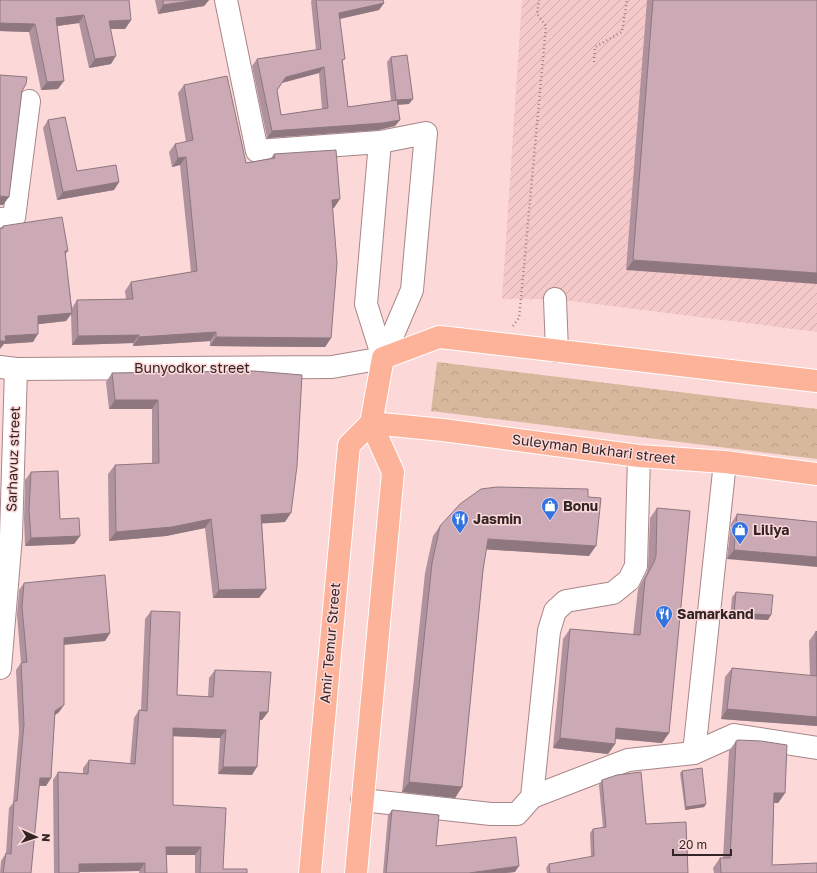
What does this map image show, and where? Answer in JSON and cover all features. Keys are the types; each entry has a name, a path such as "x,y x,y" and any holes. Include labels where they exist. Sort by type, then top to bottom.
{"main road":[{"path":"356,873 394,472 371,424 383,358 439,337 817,381"},
{"name":"Suleyman Bukhari street","path":"371,424 443,430 639,456 725,462 817,474"},
{"name":"Amir Temur Street","path":"310,873 348,445 371,424"}],"street":[{"path":"226,0 257,151 380,142 426,133 412,290 383,358"},
{"path":"0,219 14,218 29,101"},
{"path":"380,142 366,304 383,358"},
{"path":"555,299 557,351"},
{"name":"Bunyodkor street","path":"8,368 332,367 383,358"},
{"name":"Sarhavuz street","path":"0,668 11,536 8,368"},
{"path":"532,797 550,632 555,611 566,601 613,593 629,580 636,566 639,456"},
{"path":"694,753 725,462"},
{"path":"362,800 498,814 517,814 532,797 628,760 694,753 734,735 817,748"}],"path":[{"path":"509,328 513,326 519,318 546,26 537,14 539,0"},
{"path":"594,62 595,47 622,32 627,0"}],"shaded area":[{"path":"522,0 817,0 817,332 555,299 502,299"}],"green space":[{"path":"437,362 817,409 817,459 431,411"}],"building":[{"path":"0,0 129,0 131,20 109,21 116,56 95,59 84,15 56,18 64,81 47,82 35,24 0,23"},
{"path":"163,0 197,0 163,5"},
{"path":"316,0 383,0 384,3 339,13 345,59 342,60 348,107 397,100 400,120 383,123 272,131 257,59 321,49","holes":["324,67 328,108 281,115 277,90 286,77"]},
{"path":"653,0 817,0 817,273 633,260"},
{"path":"407,55 413,99 396,100 391,57"},
{"path":"0,75 27,77 26,84 22,91 9,197 0,196"},
{"path":"227,76 246,163 275,158 274,154 336,150 340,199 332,200 337,263 331,338 216,337 216,332 139,337 139,335 78,336 77,300 133,299 131,282 197,271 186,157 178,158 175,144 193,140 184,85"},
{"path":"65,117 77,171 116,165 119,182 63,192 48,120"},
{"path":"62,217 68,251 65,251 72,313 38,316 38,334 5,336 6,341 0,341 0,228 3,228 3,226"},
{"path":"254,371 302,375 297,466 291,513 261,515 266,589 219,590 211,519 172,527 116,532 115,465 159,463 158,400 115,400 112,373"},
{"path":"58,471 60,519 79,518 80,536 31,538 29,510 31,472"},
{"path":"497,487 588,489 588,497 601,498 596,546 488,539 483,570 462,787 409,782 432,563 440,526 460,504 481,489"},
{"path":"657,508 690,511 669,733 616,728 615,744 560,738 570,629 640,635 645,579 656,556"},
{"path":"737,514 817,522 817,557 734,550"},
{"path":"105,575 110,633 64,638 64,705 55,711 51,778 40,778 31,873 3,873 6,853 11,854 14,801 17,801 24,724 21,663 27,662 22,607 24,583"},
{"path":"736,592 773,595 771,615 734,613"},
{"path":"151,611 180,612 177,695 213,697 215,670 271,672 268,712 260,712 257,767 223,767 226,730 173,728 173,805 226,808 223,869 247,869 247,873 200,873 201,847 166,847 167,873 145,873 145,863 79,864 79,873 59,873 58,772 88,774 89,760 135,764 139,710 147,711"},
{"path":"816,631 817,632 817,676"},
{"path":"732,668 817,676 817,717 727,709"},
{"path":"736,741 761,741 787,745 785,793 774,793 772,865 817,863 817,873 721,873 720,858 730,858"},
{"path":"702,768 706,804 686,807 682,771"},
{"path":"641,772 646,824 686,822 688,873 550,873 549,864 594,856 593,829 606,827 602,780 617,775"},
{"path":"392,810 439,815 436,846 516,837 519,866 469,873 386,873"}],"place":[{"name":"Bonu","path":"550,521"},
{"name":"Jasmin","path":"460,534"},
{"name":"Liliya","path":"740,545"},
{"name":"Samarkand","path":"664,629"}]}
